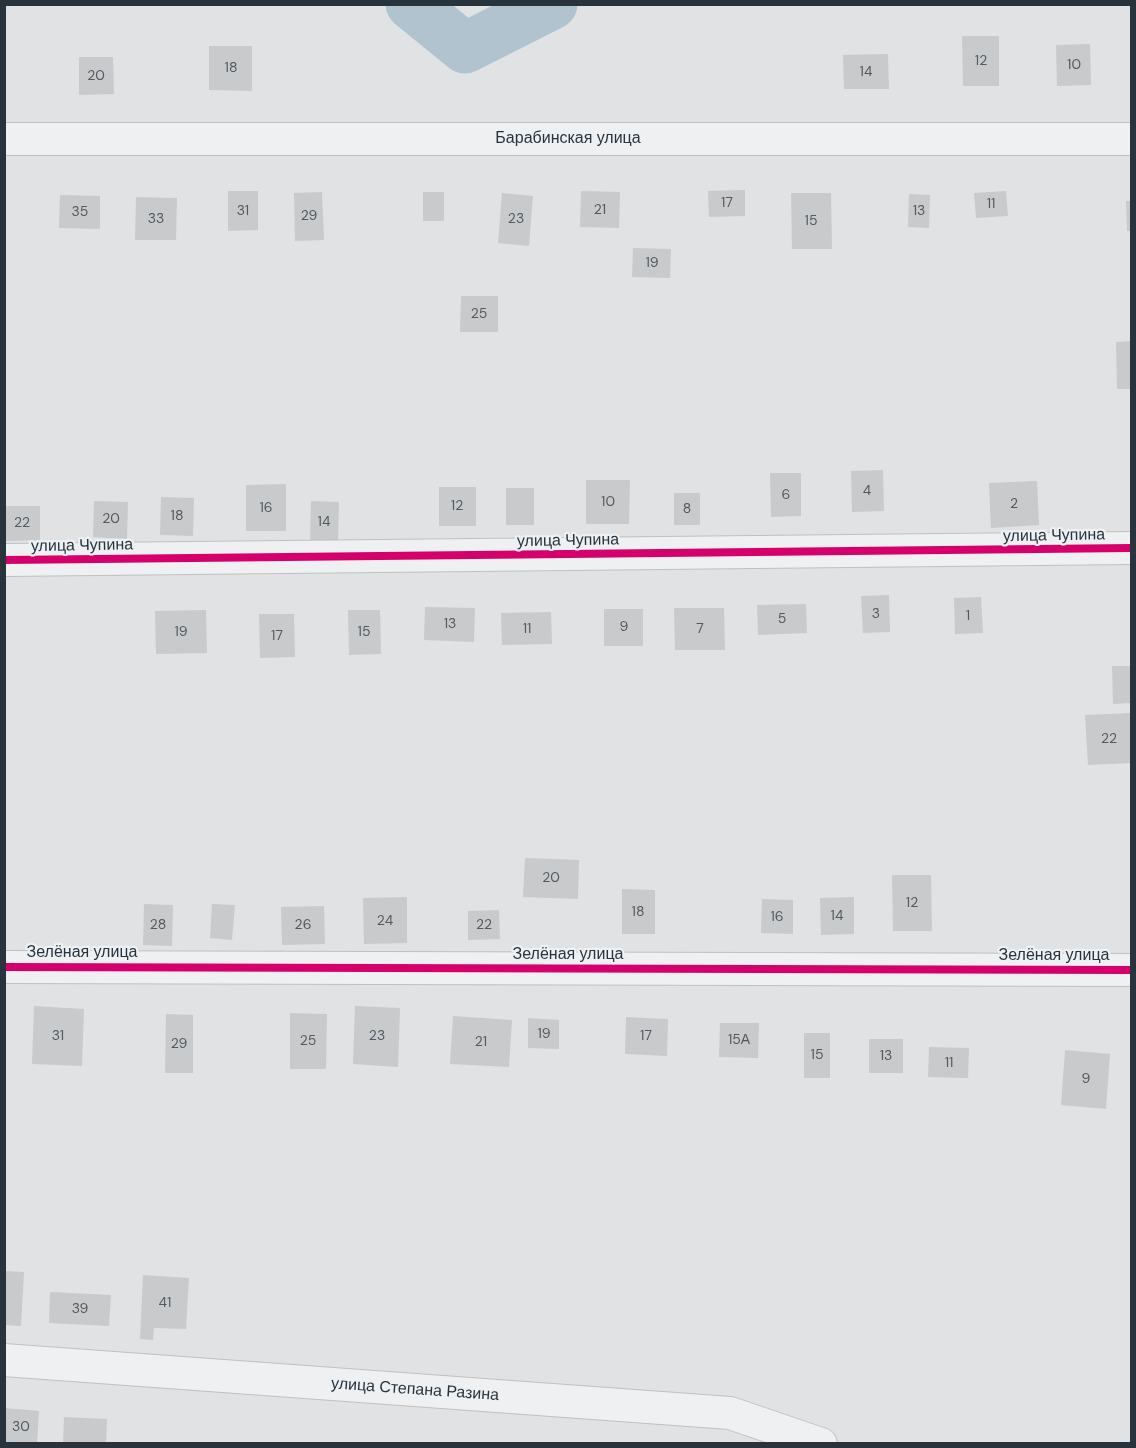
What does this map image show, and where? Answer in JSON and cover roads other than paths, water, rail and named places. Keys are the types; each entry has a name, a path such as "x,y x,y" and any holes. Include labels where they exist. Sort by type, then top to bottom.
{"street":[{"name":"Барабинская улица","path":"4,139 1131,139"},
{"name":"улица Чупина","path":"4,560 1131,548"},
{"name":"Зелёная улица","path":"4,967 1131,970"},
{"name":"улица Степана Разина","path":"4,1360 730,1413 821,1443"}],"waterway":[{"path":"411,4 465,48 552,4"}]}
